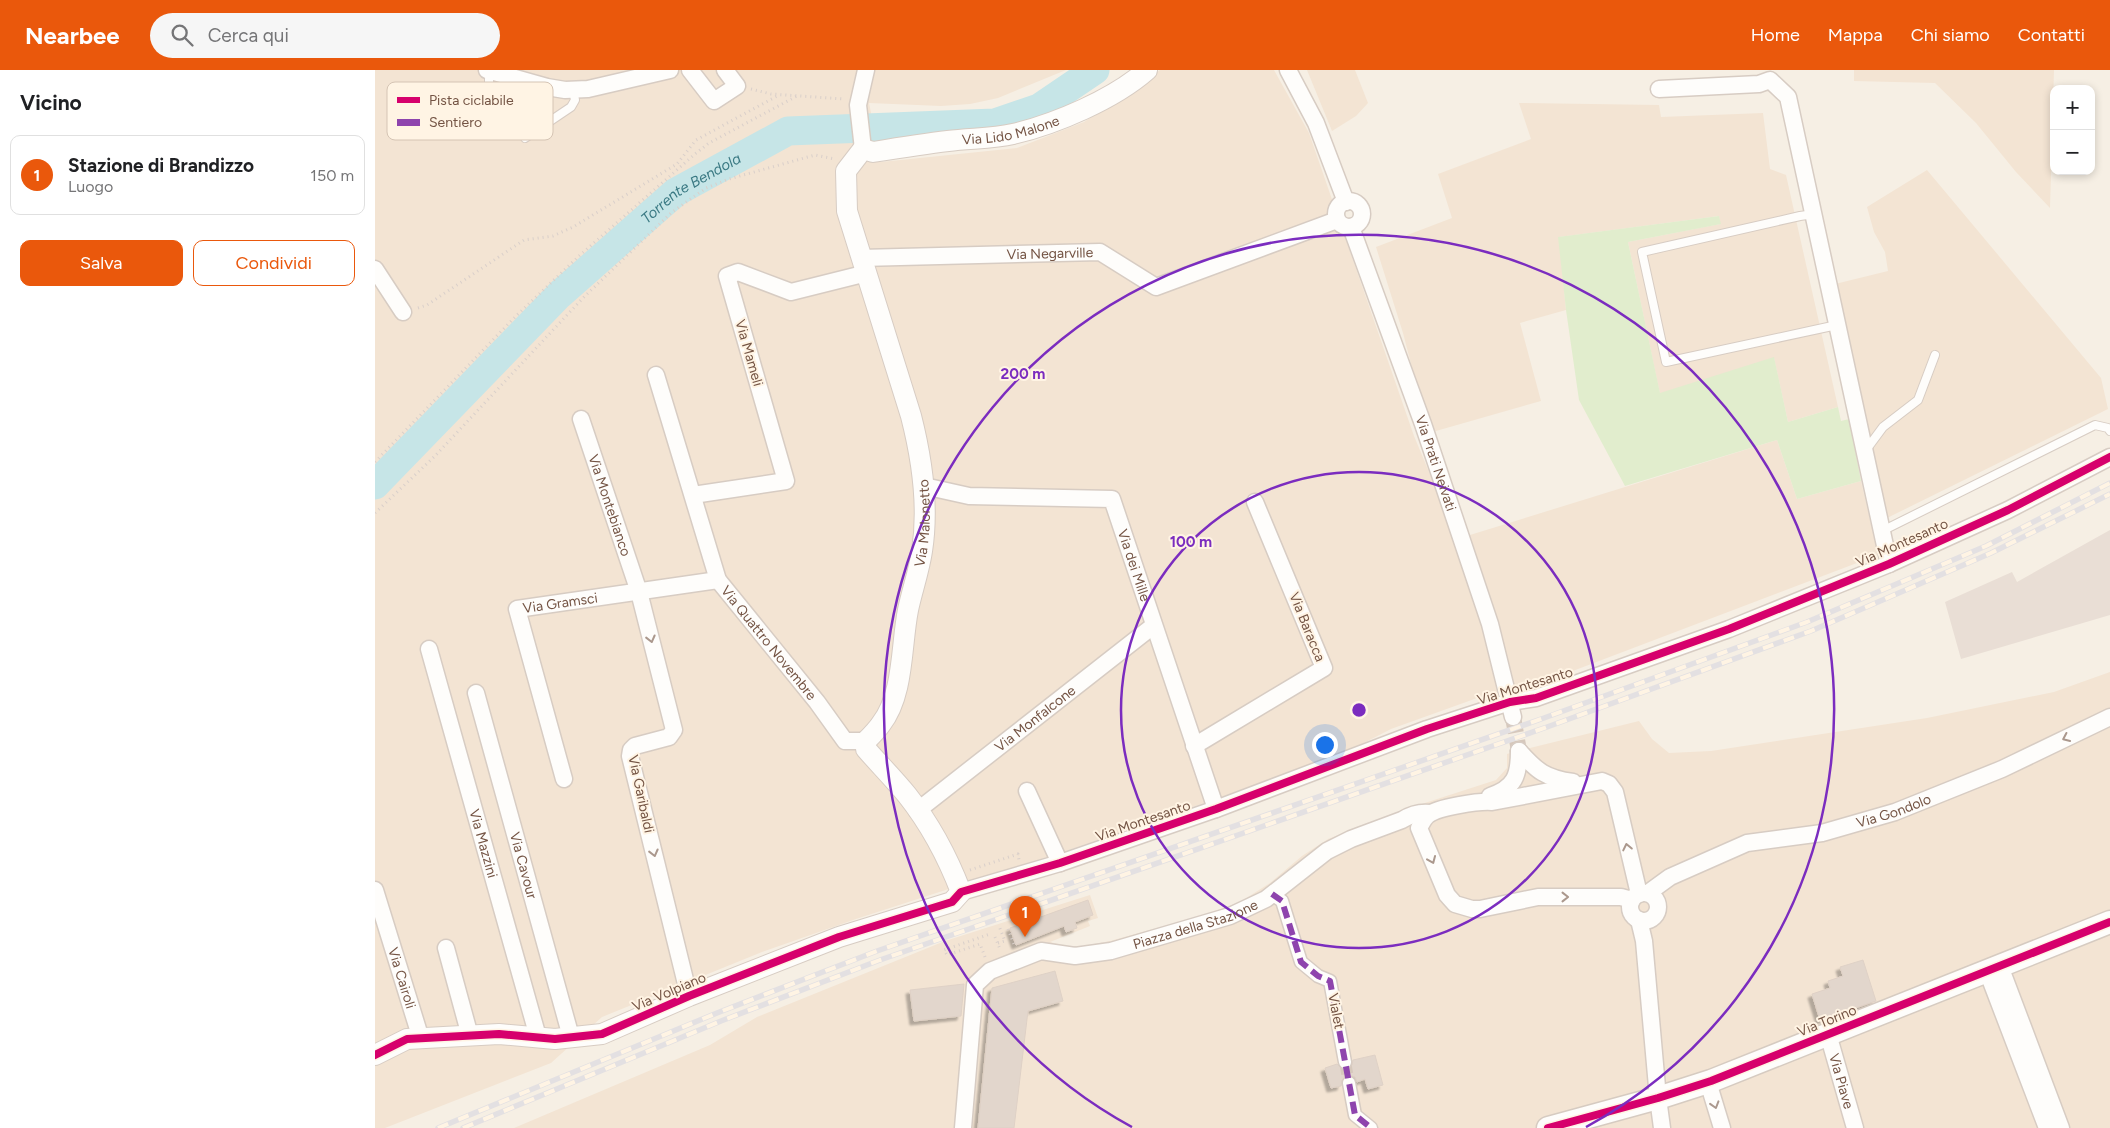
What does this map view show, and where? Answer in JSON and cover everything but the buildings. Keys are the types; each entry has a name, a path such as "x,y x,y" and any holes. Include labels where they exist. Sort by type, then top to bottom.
{"main road":[{"name":"Via Torino","path":"1552,1127 1708,1082 2110,922"}],"street":[{"path":"553,88 573,90 588,89 670,70"},
{"path":"690,70 714,101 737,86 725,70"},
{"name":"Via Malonetto","path":"866,70 859,102 859,150 846,171 847,211 911,416 918,441 924,486 922,551 908,612 901,669 891,703 882,723 866,741"},
{"name":"Via Lido Malone","path":"859,150 873,152 1012,134 1050,123 1088,107 1139,77 1147,70"},
{"path":"1288,70 1316,123 1346,202"},
{"path":"490,71 529,82"},
{"path":"1659,89 1759,84 1768,75 1788,97 1889,564"},
{"path":"1346,202 1354,202 1362,211 1361,220 1344,223 1336,211 1338,206 1346,202"},
{"name":"Via Negarville","path":"864,265 1100,252 1156,287 1344,223"},
{"name":"Via Prati Neivati","path":"1344,223 1443,483 1490,624 1511,710"},
{"name":"Via Mameli","path":"693,495 786,480 727,276 738,272 791,292 864,265"},
{"path":"375,269 403,312"},
{"name":"Via Quattro Novembre","path":"656,375 718,580 817,702 845,740 866,741"},
{"name":"Via Montebianco","path":"581,419 639,592"},
{"name":"Via Montesanto","path":"961,892 1060,863 1216,810 1427,729 1511,710 1536,698 1729,629 1889,564 2008,510 2110,457"},
{"name":"Via dei Mille","path":"924,486 969,496 1111,499 1216,810"},
{"name":"Via Baracca","path":"1194,746 1324,668 1255,502"},
{"name":"Via Gramsci","path":"564,778 517,610 718,580"},
{"name":"Via Garibaldi","path":"639,592 673,730 669,737 635,746 631,750 630,756 689,996"},
{"name":"Via Monfalcone","path":"917,810 1153,626"},
{"name":"Via Mazzini","path":"429,649 538,1038"},
{"name":"Via Cavour","path":"476,693 571,1038"},
{"name":"Via Gondolo","path":"1662,1128 1657,1098 1645,941 1645,905 1670,877 1747,843 1822,833 1895,812 2001,768 2110,717"},
{"path":"866,741 866,749 908,796 937,840 953,870 961,892"},
{"path":"1479,801 1509,786 1518,771 1519,750 1534,768 1541,773 1560,780 1585,783"},
{"path":"1479,801 1492,802 1585,783 1602,781 1609,784 1615,792 1634,880 1645,905"},
{"path":"1027,791 1060,863"},
{"name":"Piazza della Stazione","path":"963,1128 975,985 993,969 1041,951 1075,956 1111,951 1230,916 1272,894 1327,851 1351,839 1408,816 1424,812 1430,813 1479,801"},
{"path":"1419,828 1423,819 1430,813"},
{"path":"1402,820 1411,821 1419,828 1447,895 1455,904 1463,908 1480,909 1538,897 1621,897 1645,905"},
{"name":"Via Cairoli","path":"375,890 421,1038"},
{"name":"Via Volpiano","path":"375,1055 407,1039 499,1034 555,1039 602,1034 689,996 839,937 952,902 961,892"},
{"name":"Vialet","path":"1272,894 1282,901 1301,962 1318,976 1330,982 1345,1062"},
{"path":"446,948 470,1036"},
{"path":"1993,968 2047,1128"},
{"path":"1993,968 2061,1128"},
{"name":"Via Piave","path":"1828,1034 1855,1128"},
{"path":"1708,1082 1722,1128"},
{"path":"1349,1084 1355,1115 1371,1128"}],"lane":[{"path":"553,119 571,107 575,100 573,90"},
{"path":"1814,214 1642,252 1666,362 1837,325"},
{"path":"1864,452 1883,427 1918,400 1935,355"},
{"path":"1882,531 2095,425 2108,428 2110,431"}],"path":[{"path":"737,86 779,95 859,102"},
{"path":"403,312 427,305 524,240 553,236 573,227 677,164 696,140 779,95"},
{"path":"375,462 516,316 579,256 688,160 709,143 797,96"},
{"path":"375,513 435,456 583,298 671,213 706,188 729,179 815,155 859,150"},
{"path":"998,943 1005,941 999,926"},
{"path":"1008,929 1016,950"},
{"path":"986,960 980,944 947,955 944,950 991,934"},
{"path":"995,937 1000,950"}],"shaded area":[{"path":"375,70 1066,70 998,98 970,104 941,106 869,103 881,162 1017,148 1084,122 1160,70 1274,70 1309,133 1414,436 1457,539 1777,440 1797,499 1861,481 1878,555 1528,688 1480,697 1391,729 1354,748 1224,796 1060,853 856,919 762,952 602,1017 551,1063 385,1128 375,1128"},
{"path":"1307,70 1355,70 1368,103 1356,116 1332,131"},
{"path":"1854,70 2054,70 2054,85 2050,85 2050,208 2016,172 1976,123 1935,83 1854,81"},
{"path":"1519,103 1659,105 1661,117 1763,113 1770,169 1786,175 1838,407 1788,422 1774,358 1660,394 1628,242 1720,224 1719,216 1559,237 1566,310 1520,323 1541,401 1429,433 1403,333 1376,247 1452,218 1438,174 1531,139"},
{"path":"1927,170 2101,378 2108,409 1885,519 1835,284 1888,271 1885,252 1874,232 1867,207"},
{"path":"2110,530 2110,615 1961,659 1945,602 2012,572 2017,582"},
{"path":"2110,672 2110,1128 514,1128 710,1045 757,1017 945,941 1090,895 1098,918 1088,921 1090,926 1050,942 1073,948 1110,941 1204,915 1240,902 1270,883 1302,856 1328,839 1397,812 1496,780 1507,768 1507,754 1514,752 1639,721 1652,739 1669,753 1711,751 1927,718 2054,692"}],"green space":[{"path":"1719,216 1721,224 1628,242 1660,393 1774,357 1788,422 1838,407 1841,421 1849,419 1861,481 1797,499 1777,440 1625,486 1579,400 1558,237"}],"waterway":[{"name":"Torrente Bendola","path":"375,485 559,295 676,192 788,131 995,123 1039,108 1095,70"}],"tunnel":[{"path":"1513,717 1519,751"},
{"path":"1345,1062 1349,1083"}],"railway":[{"path":"438,1128 717,1013 877,951 1544,718 1807,622 1986,546 2110,483"},
{"path":"463,1128 721,1021 880,960 1547,727 1811,631 1991,553 2110,494"}],"marked path":[{"path":"1272,894 1282,901 1301,962 1318,976 1330,981 1355,1115 1371,1128"}],"cycle path":[{"path":"375,1055 407,1039 499,1034 555,1039 602,1034 689,996 839,937 952,902 961,892 1060,863 1216,809 1427,729 1510,702 1536,698 1729,629 1889,564 2008,510 2110,457"},
{"path":"1548,1128 1658,1098 1711,1081 2110,922"}],"place":[{"name":"Stazione di Brandizzo","path":"1025,937"}]}
